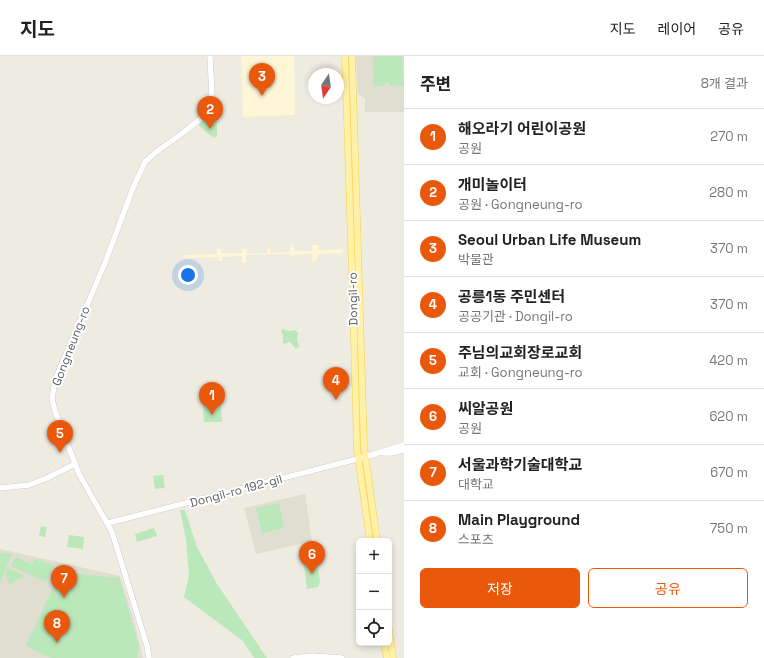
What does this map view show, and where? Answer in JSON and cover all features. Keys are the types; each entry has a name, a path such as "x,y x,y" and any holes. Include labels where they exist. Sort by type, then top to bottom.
{"main road":[{"name":"Dongil-ro","path":"345,56 358,459 370,538"},
{"name":"Dongil-ro","path":"352,56 365,458 377,538"},
{"path":"384,646 386,658"},
{"path":"391,646 393,658"}],"street":[{"name":"Gongneung-ro","path":"149,658 147,646 124,570 108,523 89,493 75,464 52,402 55,380 105,263 133,188 145,162 204,116 210,106 212,97 210,56"},
{"path":"379,454 404,447"},
{"path":"379,454 390,449 404,447"},
{"name":"Dongil-ro 192-gil","path":"108,523 379,454"},
{"path":"63,470 72,456"},
{"path":"0,488 29,485 75,464"},
{"path":"293,658 312,656 342,658"}],"shaded area":[{"path":"241,56 294,56 295,115 243,117"},
{"path":"356,56 404,56 404,112 365,112 365,98 358,94"},
{"path":"291,245 294,245 294,251 312,251 312,245 319,245 319,250 343,249 343,253 319,254 315,262 311,260 313,254 294,255 292,257 291,254 246,255 246,263 242,263 242,256 222,257 222,261 219,261 219,257 184,258 184,255 217,254 217,249 221,249 221,253 242,253 242,249 246,249 247,254 267,253 267,249 271,249 271,253 290,252"},
{"path":"305,494 312,541 256,554 244,508"},
{"path":"0,549 120,576 134,620 143,658 0,658"}],"green space":[{"path":"373,56 402,56 404,85 390,86 389,83 385,83 385,86 374,86"},
{"path":"209,117 217,121 217,136 214,138 198,125"},
{"path":"282,329 289,331 295,330 298,333 297,339 299,346 296,349 290,342 283,344 283,334 281,333"},
{"path":"203,407 221,407 222,422 204,422"},
{"path":"163,475 165,488 155,489 153,476"},
{"path":"279,503 284,528 262,533 256,508"},
{"path":"180,510 185,510 197,547 217,584 267,658 254,658 243,641 184,597 189,575 186,540"},
{"path":"41,526 47,527 45,537 39,536"},
{"path":"154,528 157,536 137,542 135,534"},
{"path":"69,535 84,537 83,549 67,547"},
{"path":"1,553 12,554 0,583 0,555"},
{"path":"15,557 32,565 34,559 54,565 46,582 11,566"},
{"path":"318,565 320,582 318,587 307,589 304,566"},
{"path":"8,568 23,575 22,578 15,580 10,586 5,573"},
{"path":"60,572 119,577 139,646 137,658 51,658 26,646"}],"place":[{"name":"Seoul Urban Life Museum","path":"262,96"},
{"name":"개미놀이터","path":"210,129"},
{"name":"공릉1동 주민센터","path":"336,400"},
{"name":"해오라기 어린이공원","path":"212,415"},
{"name":"주님의교회장로교회","path":"60,453"},
{"name":"씨알공원","path":"312,574"},
{"name":"서울과학기술대학교","path":"64,598"},
{"name":"Main Playground","path":"57,643"}]}
